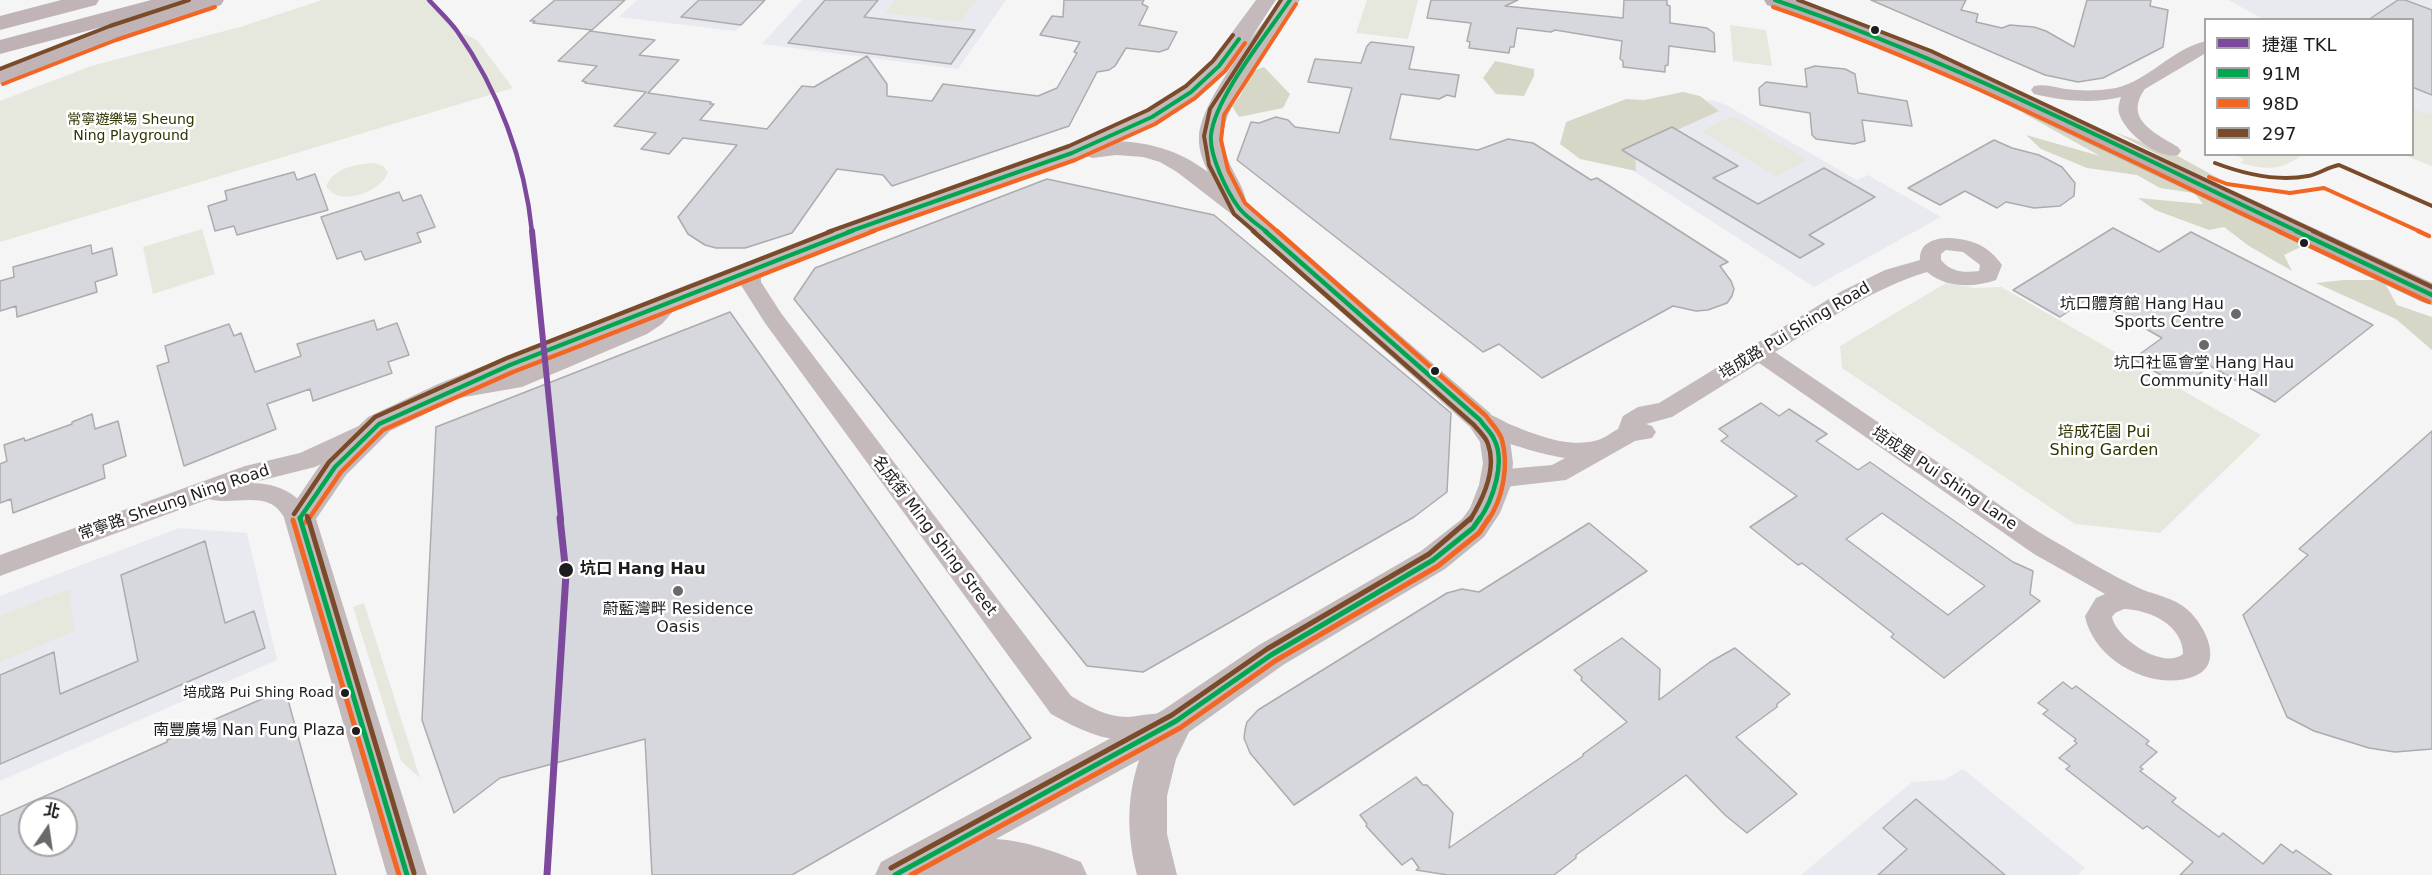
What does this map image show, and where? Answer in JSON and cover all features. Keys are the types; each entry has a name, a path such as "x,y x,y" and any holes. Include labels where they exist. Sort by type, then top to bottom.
{"highway":[{"path":"0,23 88,0"},
{"path":"0,77 113,33 213,0"}],"main road":[{"path":"0,36 127,0"},
{"path":"0,47 177,0"},
{"path":"1775,0 1878,37 1960,72 2432,295"},
{"path":"1824,0 1943,46 2432,272"}],"street":[{"name":"常寧路 Sheung Ning Road","path":"0,566 254,472 306,461 448,391 671,301 868,225 1072,153 1152,117 1191,92 1220,66 1266,0"},
{"path":"1239,208 1216,162 1211,136 1217,112 1290,0"},
{"path":"2040,90 2069,95 2097,96 2120,92 2139,85 2204,47"},
{"path":"2139,85 2130,96 2128,114 2142,132 2171,151"},
{"path":"897,875 1176,721 1271,655 1433,560 1473,528 1484,513 1496,479 1498,463 1495,440 1480,420 1239,208 1168,157 1145,150 1116,148 1072,153"},
{"name":"培成路 Pui Shing Road","path":"1496,479 1557,474 1630,433 1647,431 1660,422 1664,411 1850,296 1893,275 1932,263"},
{"name":"名成街 Ming Shing Street","path":"758,267 750,274 750,282 773,318 1060,705 1101,727 1136,730 1176,721"},
{"name":"培成里 Pui Shing Lane","path":"1759,352 2043,547 2135,598"},
{"name":"培成路 Pui Shing Road","path":"1480,420 1519,439 1546,448 1570,451 1606,448"},
{"name":"常寧路 Sheung Ning Road","path":"300,518 335,467 379,424"},
{"path":"188,496 233,490 279,496 300,518 407,875"},
{"path":"1157,875 1147,831 1147,806 1160,748 1176,721"},
{"path":"897,875 971,858 1002,857 1023,859 1045,865 1067,875"}],"shaded area":[{"path":"637,0 765,0 735,31 619,17"},
{"path":"802,0 1006,0 958,69 762,44"},
{"path":"2228,0 2432,0 2432,166 2407,156 2414,156 2414,18 2261,18"},
{"path":"1713,100 1726,105 1857,180 1868,175 1941,217 1814,287 1618,161 1704,101"},
{"path":"179,528 247,533 277,660 0,781 0,596"},
{"path":"1963,769 2085,868 2078,875 1801,875 1912,782 1944,780"}],"green space":[{"name":"常寧遊樂場 Sheung Ning Playground","path":"322,0 429,0 453,29 477,40 513,88 0,242 0,101 91,66 240,27"},
{"path":"896,0 976,0 960,22 885,13"},
{"path":"1367,0 1418,0 1408,39 1356,33"},
{"path":"1730,25 1766,30 1772,66 1733,61"},
{"path":"1495,61 1534,69 1534,76 1524,96 1496,94 1483,78"},
{"path":"1264,67 1290,94 1283,108 1239,117 1232,106 1241,95 1249,72"},
{"path":"1683,92 1700,96 1719,111 1635,149 1636,171 1580,159 1560,144 1566,122 1626,99 1644,100"},
{"path":"2414,109 2432,115 2432,166 2407,156 2414,156"},
{"path":"2023,113 2043,117 2193,173 2114,132 2174,154 2218,178 2215,197 2307,244 2284,255 2292,271 2249,246 2224,227 2209,230 2155,210 2138,198 2203,204 2194,193 2160,188 2137,175 2087,168 2041,149 2026,135 2100,156"},
{"path":"1733,116 1808,160 1776,176 1701,131"},
{"path":"2237,156 2300,156 2273,168 2240,163 2244,159"},
{"path":"374,163 383,166 388,172 377,186 369,191 349,197 340,196 332,193 326,186 334,175 346,168"},
{"path":"202,229 215,274 153,294 143,247"},
{"path":"2383,280 2397,305 2432,317 2432,350 2396,319 2316,283"},
{"name":"培成花園 Pui Shing Garden","path":"1946,283 1974,288 2001,287 2261,435 2160,533 2075,524 1842,368 1840,346"},
{"path":"69,589 75,631 0,662 0,616"},
{"path":"364,603 420,778 401,761 353,607"}],"building":[{"path":"555,0 625,0 592,30 530,21"},
{"path":"699,0 765,0 741,25 681,17"},
{"path":"825,0 878,0 864,17 975,30 951,64 788,43"},
{"path":"1064,0 1144,0 1142,4 1148,7 1139,25 1177,32 1168,49 1159,52 1126,48 1115,66 1109,70 1097,72 1069,126 892,186 883,175 837,169 792,233 745,248 716,248 705,245 688,234 678,217 737,145 683,138 669,154 641,149 656,133 614,126 646,92 585,83 582,81 597,66 558,61 590,31 655,40 639,55 679,60 648,93 714,104 700,120 767,129 802,86 814,87 867,56 887,84 887,96 932,101 943,84 1038,96 1057,88 1077,53 1074,52 1080,42 1040,35 1052,16 1063,17"},
{"path":"1431,0 1518,0 1505,6 1623,18 1624,0 1667,0 1667,5 1670,6 1670,23 1707,28 1714,33 1715,52 1669,46 1668,65 1665,66 1665,72 1623,67 1623,61 1620,59 1622,41 1555,30 1551,32 1517,28 1514,47 1510,47 1509,53 1469,48 1470,42 1467,41 1471,23 1427,18"},
{"path":"1871,0 1966,0 1961,10 1978,14 1976,22 2002,28 2010,25 2034,27 2074,47 2087,0 2151,0 2150,6 2168,10 2163,47 2103,78 2078,82 2045,75"},
{"path":"2398,0 2405,0 2432,10 2432,95 2414,88 2414,18 2371,18"},
{"path":"1371,42 1414,47 1409,69 1459,75 1455,97 1447,95 1439,99 1401,94 1390,139 1478,150 1508,139 1533,143 1591,180 1597,178 1728,262 1720,266 1734,289 1727,303 1708,310 1696,311 1673,306 1542,378 1499,344 1483,352 1237,160 1251,122 1259,123 1276,117 1288,120 1295,127 1339,133 1352,88 1308,82 1315,59 1361,63 1367,46"},
{"path":"1815,66 1845,69 1855,74 1858,93 1907,101 1912,126 1862,120 1865,141 1854,144 1816,139 1812,135 1810,113 1760,105 1759,88 1766,82 1807,87 1805,69"},
{"path":"1672,127 1738,166 1713,178 1758,204 1824,168 1875,197 1809,235 1824,244 1800,258 1622,150"},
{"path":"1994,140 2012,148 2039,155 2062,167 2075,183 2074,196 2060,206 2034,208 2006,202 1997,208 1965,191 1940,205 1908,188"},
{"path":"294,172 297,180 315,174 328,210 237,235 234,226 215,231 208,206 227,200 225,191"},
{"path":"1047,179 1214,215 1451,413 1447,492 1414,517 1143,672 1087,666 794,299 815,268"},
{"path":"399,192 403,201 421,195 435,227 417,233 421,242 365,260 361,251 337,259 321,217"},
{"name":"坑口體育館 Hang Hau Sports Centre","path":"2113,228 2159,252 2191,232 2373,325 2275,402 2210,366 2182,387 2133,359 2162,338 2090,297 2060,317 2013,290"},
{"path":"91,245 92,254 112,248 117,275 95,282 97,292 17,317 16,306 0,311 0,281 14,277 13,267"},
{"name":"蔚藍灣畔 Residence Oasis","path":"730,312 1031,738 792,875 652,875 645,739 500,778 454,813 422,720 436,427"},
{"path":"374,320 377,330 397,323 409,355 388,362 392,373 313,401 310,389 267,404 276,429 184,466 157,366 169,362 165,346 229,324 234,336 241,333 255,372 301,356 297,344"},
{"path":"1761,403 1779,416 1789,409 1827,434 1816,441 1858,470 1870,462 2013,562 2033,571 2030,594 2040,601 1944,678 1891,637 1894,634 1802,563 1798,565 1750,527 1797,496 1721,441 1728,436 1719,429","holes":["1882,513 1985,586 1948,615 1846,539"]},
{"path":"92,414 95,429 118,421 126,456 103,465 105,478 13,513 11,499 0,503 0,464 7,461 4,445 24,438 25,441"},
{"path":"2432,431 2432,749 2395,752 2369,748 2314,731 2287,717 2243,615 2308,555 2299,549"},
{"path":"1589,523 1647,571 1294,805 1250,753 1244,738 1245,730 1247,722 1258,710 1447,593 1462,589 1479,592"},
{"path":"205,541 225,623 254,611 265,648 0,764 0,675 54,652 60,694 138,661 121,575"},
{"path":"1622,638 1660,669 1659,700 1710,662 1735,648 1790,694 1777,704 1777,707 1736,737 1797,794 1747,833 1725,815 1686,775 1576,855 1576,858 1554,875 1448,875 1416,870 1419,868 1412,858 1402,865 1366,826 1367,824 1360,815 1416,777 1423,785 1427,785 1453,813 1449,848 1583,756 1627,722 1581,680 1582,677 1574,670"},
{"path":"2063,682 2072,689 2076,686 2149,741 2146,744 2157,752 2140,767 2143,769 2140,771 2176,798 2172,802 2219,837 2223,833 2263,864 2281,844 2293,853 2296,850 2332,875 2180,875 2193,862 2147,826 2143,829 2066,769 2070,766 2059,758 2077,743 2074,741 2076,739 2043,714 2048,710 2038,703"},
{"name":"南豐廣場 Nan Fung Plaza","path":"285,689 336,875 0,875 0,816 18,808 18,857 78,857 78,797 43,797 167,742 167,740"},
{"path":"1916,799 2005,875 1878,875 1907,849 1883,828"}],"metro line":[{"name":"TKL","path":"429,0 456,29 488,80 512,140 530,211 566,574 547,875"}],"transit line":[{"name":"297","path":"0,69 110,26 189,0"},
{"name":"297","path":"891,868 1172,715 1267,649 1429,554 1468,523 1477,509 1488,483 1490,463 1488,443 1474,425 1234,214 1209,165 1204,136 1210,109 1281,0"},
{"name":"91M","path":"895,875 1176,721 1271,655 1433,560 1473,528 1484,513 1495,485 1498,463 1495,440 1480,420 1239,208 1216,164 1211,144 1214,122 1244,67 1290,0"},
{"name":"91M","path":"1775,0 1834,20 1928,58 2432,295"},
{"name":"297","path":"1798,0 1931,51 2432,287"},
{"name":"98D","path":"911,875 1180,728 1275,661 1438,566 1479,533 1491,516 1502,487 1505,463 1502,438 1486,416 1245,203 1224,161 1221,140 1224,115 1296,4"},
{"name":"98D","path":"3,84 116,40 215,7"},
{"name":"98D","path":"1773,7 1831,27 1925,65 2429,302"},
{"name":"297","path":"294,514 329,462 375,417 507,358 695,283 866,218 1069,146 1148,110 1186,86 1213,61 1233,35"},
{"name":"91M","path":"300,518 335,467 379,424 510,365 698,290 868,225 1072,153 1152,117 1191,92 1219,66 1239,39"},
{"name":"98D","path":"306,522 341,472 383,430 513,372 701,297 871,232 1075,160 1155,124 1195,98 1225,71 1245,43"},
{"name":"297","path":"2215,163 2249,174 2284,178 2308,176 2339,165 2432,206"},
{"name":"98D","path":"2209,177 2227,184 2290,193 2324,188 2429,236"},
{"name":"297","path":"307,516 414,873"},
{"name":"91M","path":"300,518 407,875"},
{"name":"98D","path":"293,520 399,875"}],"place":[{"name":"坑口體育館 Hang Hau Sports Centre","path":"2236,314"},
{"name":"坑口社區會堂 Hang Hau Community Hall","path":"2204,345"},
{"name":"坑口 Hang Hau","path":"566,570"},
{"name":"蔚藍灣畔 Residence Oasis","path":"678,591"},
{"name":"培成路 Pui Shing Road","path":"345,693"},
{"name":"南豐廣場 Nan Fung Plaza","path":"356,731"}]}
